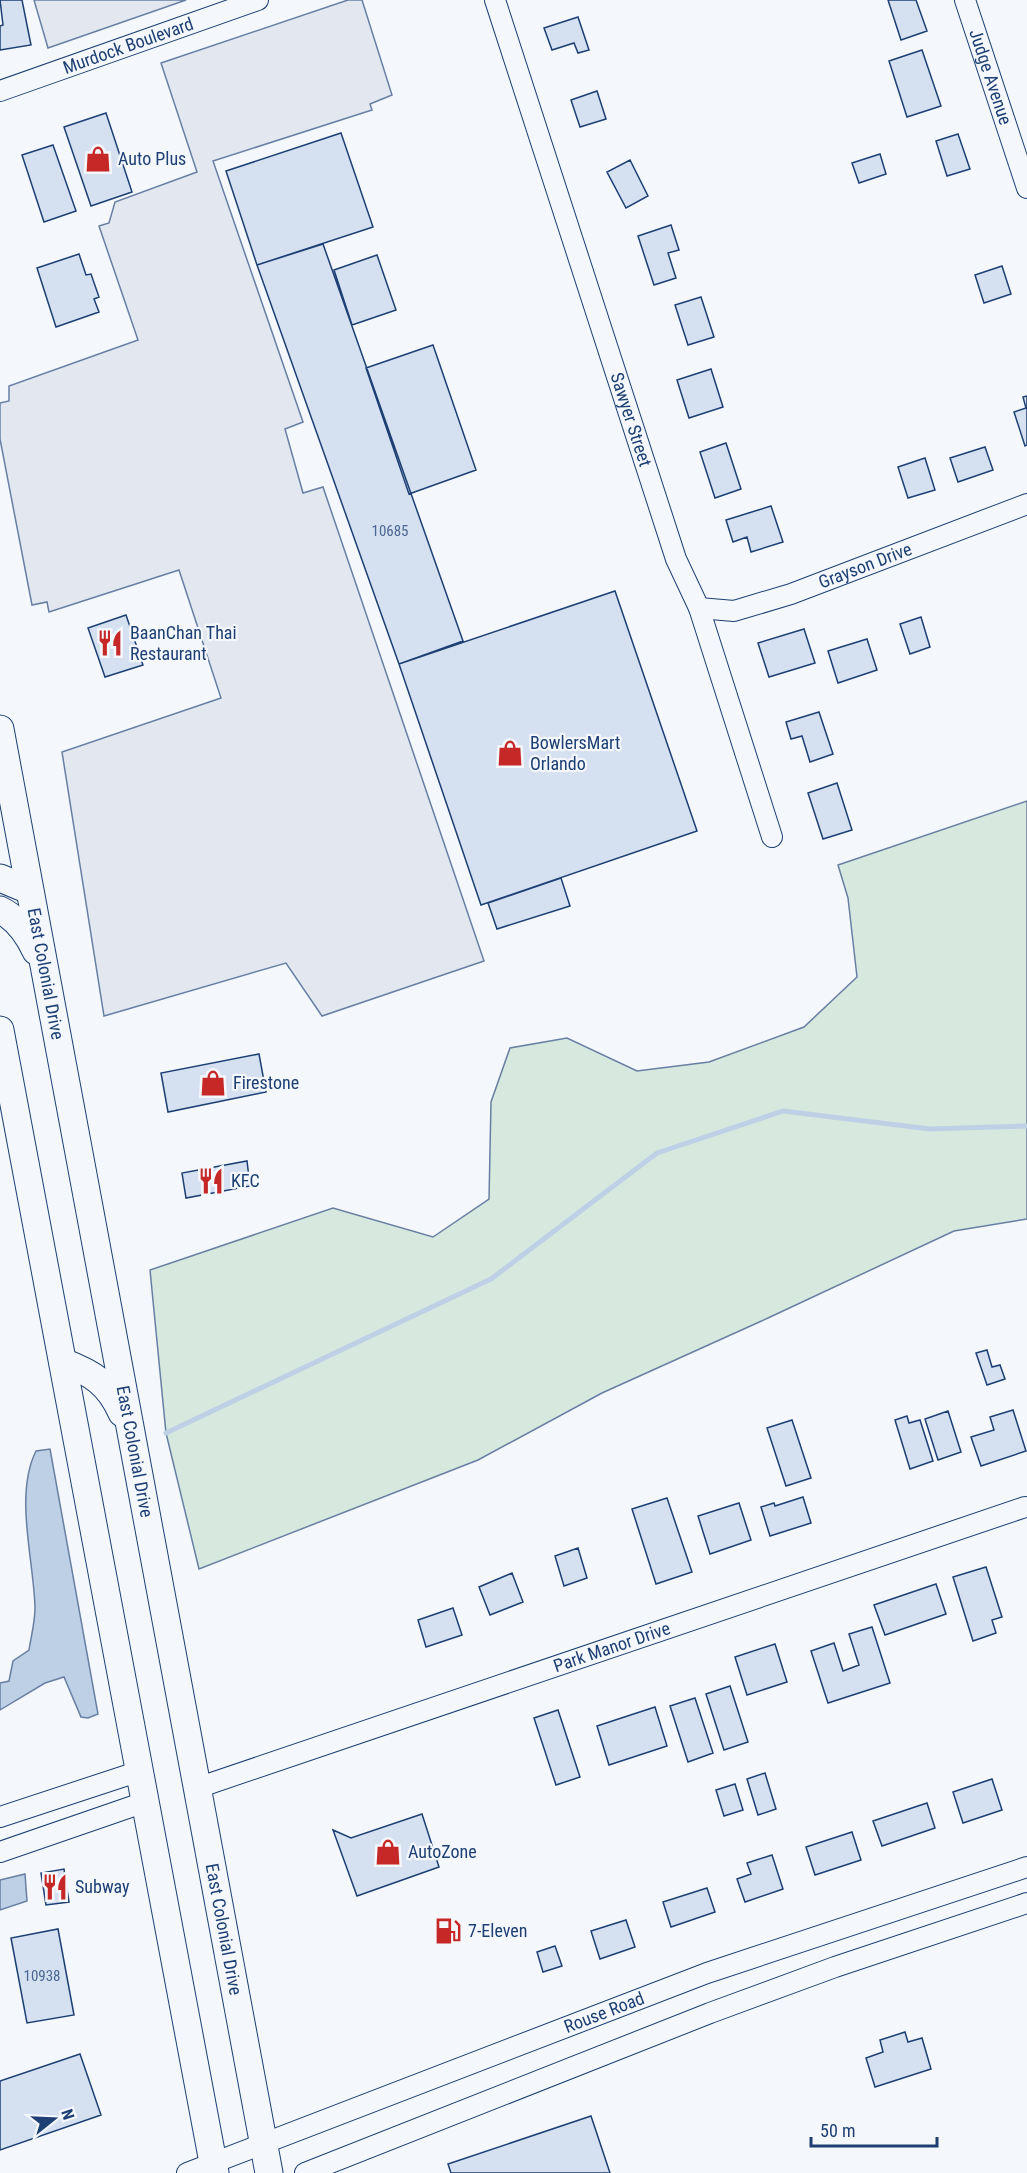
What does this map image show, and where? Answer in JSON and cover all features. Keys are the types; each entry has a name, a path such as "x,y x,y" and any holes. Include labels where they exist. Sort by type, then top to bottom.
{"highway":[{"name":"East Colonial Drive","path":"0,729 269,2173"},
{"path":"0,878 30,890"},
{"path":"0,910 8,914 29,936 44,968"},
{"path":"0,1029 214,2168"},
{"path":"63,1362 92,1372 116,1397 130,1430"}],"street":[{"name":"Murdock Boulevard","path":"0,90 258,0"},
{"name":"Sawyer Street","path":"495,0 676,559 699,608 772,837"},
{"name":"Judge Avenue","path":"964,0 1027,188"},
{"name":"Grayson Drive","path":"699,608 734,611 791,594 1027,504"},
{"name":"Park Manor Drive","path":"197,1788 1025,1507"},
{"path":"0,1817 140,1771"},
{"path":"0,1852 145,1802"},
{"name":"Rouse Road","path":"187,2173 214,2168 264,2145 707,1973 1027,1867"},
{"path":"304,2173 741,2001 1027,1903"}],"shaded area":[{"path":"34,0 186,0 48,48"},
{"path":"348,0 362,0 392,95 370,104 372,110 213,161 303,422 285,429 303,493 323,487 484,961 322,1016 286,963 104,1016 62,752 221,698 179,570 49,612 47,602 32,605 0,439 0,403 9,401 9,386 138,340 99,226 109,223 115,202 197,172 161,63"},
{"path":"1027,801 1027,1219 954,1231 602,1393 478,1460 199,1569 166,1433 150,1270 333,1208 433,1237 489,1199 491,1102 510,1048 567,1038 637,1071 709,1062 804,1027 857,977 848,898 838,865"}],"water":[{"path":"50,1449 98,1714 88,1718 81,1717 64,1677 45,1683 0,1710 0,1683 9,1681 13,1661 29,1650 34,1624 34,1589 27,1528 26,1487 36,1451"},
{"path":"25,1874 27,1901 0,1910 0,1880"}],"building":[{"path":"0,0 22,0 31,45 0,50 0,26 3,25"},
{"path":"888,0 916,0 927,31 901,40"},
{"path":"578,17 589,50 578,53 574,43 552,50 544,28"},
{"path":"922,50 941,106 907,117 889,61"},
{"path":"597,91 606,119 580,127 571,100"},
{"name":"Auto Plus","path":"106,113 132,192 91,206 64,127"},
{"path":"341,133 373,227 257,265 226,171"},
{"path":"958,134 970,169 947,176 936,141"},
{"path":"53,145 76,211 44,222 22,155"},
{"path":"880,154 886,174 859,183 852,163"},
{"path":"630,160 648,196 626,208 607,172"},
{"path":"671,225 679,250 668,253 676,278 654,285 638,236"},
{"path":"323,244 463,641 399,664 257,265"},
{"path":"79,254 86,275 91,274 99,297 94,299 99,312 56,327 37,268"},
{"path":"377,255 396,310 352,325 334,270"},
{"path":"1002,266 1011,294 984,303 975,275"},
{"path":"701,297 714,337 688,345 675,305"},
{"path":"433,345 476,470 409,494 366,368"},
{"path":"711,369 723,407 689,418 677,380"},
{"path":"1027,396 1027,445 1025,446 1014,412 1026,408 1023,397"},
{"path":"726,443 741,489 715,498 700,452"},
{"path":"985,447 993,470 958,482 950,458"},
{"path":"925,458 935,490 908,498 898,467"},
{"path":"771,506 783,542 751,552 747,537 733,542 726,520"},
{"path":"615,591 697,831 481,905 399,664"},
{"path":"126,615 143,665 105,677 88,628"},
{"path":"921,617 930,647 910,654 900,624"},
{"path":"804,629 815,663 769,677 758,643"},
{"path":"867,639 877,670 838,683 828,651"},
{"path":"819,712 833,754 810,762 802,736 791,739 786,722"},
{"path":"837,783 852,830 823,839 808,793"},
{"path":"561,878 570,906 497,929 488,903"},
{"name":"Firestone","path":"259,1054 266,1092 168,1112 161,1073"},
{"path":"247,1161 250,1186 186,1198 182,1173"},
{"path":"987,1350 992,1367 1000,1365 1005,1379 987,1385 976,1353"},
{"path":"1013,1410 1026,1451 981,1466 971,1437 994,1430 990,1417"},
{"path":"948,1411 961,1452 938,1460 925,1419"},
{"path":"907,1416 909,1423 920,1420 933,1461 910,1469 895,1420"},
{"path":"792,1420 811,1478 786,1486 767,1428"},
{"path":"803,1497 811,1523 770,1536 761,1507 774,1503 775,1506"},
{"path":"667,1498 692,1572 656,1584 632,1509"},
{"path":"739,1503 751,1540 710,1554 698,1516"},
{"path":"578,1548 587,1578 564,1586 555,1556"},
{"path":"986,1567 1002,1617 992,1620 996,1633 973,1641 953,1577"},
{"path":"512,1573 523,1602 490,1615 479,1587"},
{"path":"936,1584 946,1614 885,1635 874,1605"},
{"path":"453,1608 462,1635 426,1647 418,1620"},
{"path":"872,1627 890,1683 828,1703 811,1651 834,1643 843,1671 859,1665 849,1634"},
{"path":"775,1644 787,1682 747,1695 735,1657"},
{"path":"730,1686 748,1742 724,1750 706,1694"},
{"path":"695,1698 713,1753 688,1762 670,1706"},
{"path":"655,1707 667,1746 609,1765 597,1726"},
{"path":"558,1710 580,1777 556,1785 534,1718"},
{"path":"765,1773 776,1809 758,1815 747,1779"},
{"path":"992,1779 1002,1810 963,1823 953,1792"},
{"path":"735,1784 743,1810 724,1816 716,1790"},
{"path":"927,1803 935,1828 882,1846 873,1821"},
{"name":"AutoZone","path":"422,1814 439,1867 357,1896 333,1830 351,1838"},
{"path":"852,1832 861,1860 815,1875 806,1847"},
{"path":"772,1855 783,1889 745,1902 737,1879 751,1874 747,1863"},
{"name":"Subway","path":"64,1869 69,1902 46,1905 41,1873"},
{"path":"707,1888 715,1912 671,1927 663,1902"},
{"path":"626,1920 635,1947 600,1959 591,1931"},
{"path":"58,1929 74,2015 27,2023 11,1938"},
{"path":"555,1946 562,1966 543,1972 537,1952"},
{"path":"905,2032 908,2042 922,2038 931,2069 875,2087 866,2058 883,2052 880,2040"},
{"path":"80,2054 101,2115 0,2150 0,2081"},
{"path":"591,2116 610,2173 451,2173 448,2164"}],"waterway":[{"path":"166,1433 491,1279 657,1153 783,1111 930,1129 1027,1126"}],"place":[{"name":"Auto Plus","path":"98,159"},
{"name":"BaanChan Thai Restaurant","path":"110,643"},
{"name":"BowlersMart Orlando","path":"510,753"},
{"name":"Firestone","path":"213,1083"},
{"name":"KFC","path":"211,1181"},
{"name":"AutoZone","path":"388,1852"},
{"name":"Subway","path":"55,1887"},
{"name":"7-Eleven","path":"448,1931"}]}
